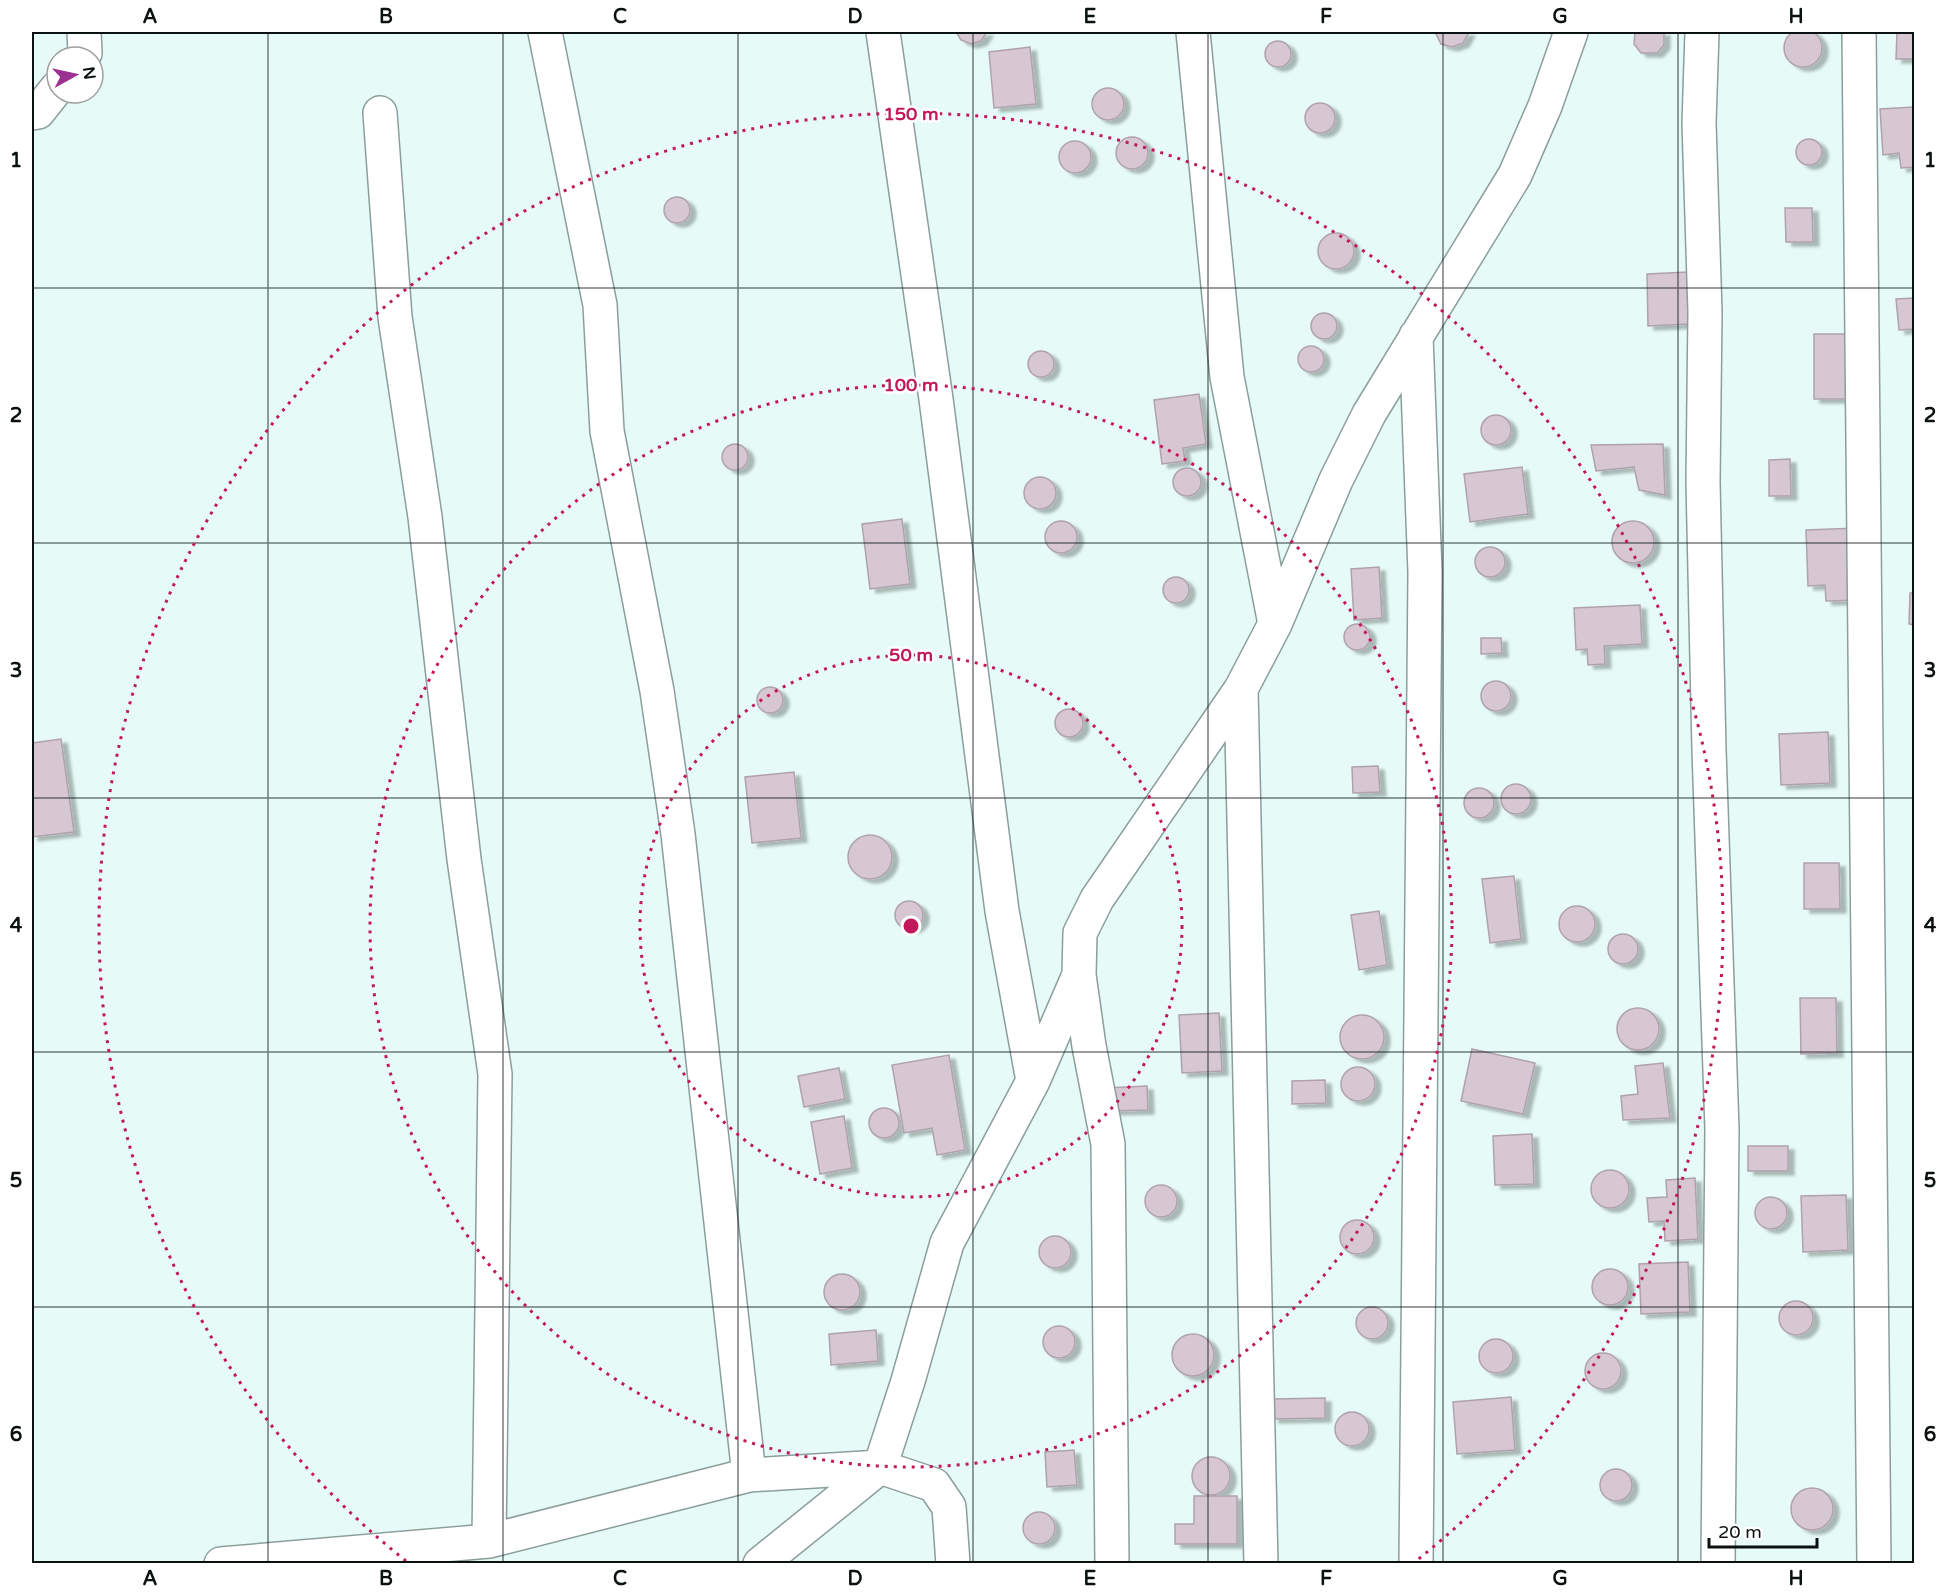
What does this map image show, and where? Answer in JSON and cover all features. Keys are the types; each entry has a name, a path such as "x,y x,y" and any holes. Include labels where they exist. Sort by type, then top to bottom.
{"street":[{"path":"545,32 600,305 607,432 657,692 678,834 748,1475"},
{"path":"883,32 936,399 1002,911 1033,1081"},
{"path":"1193,32 1227,377 1275,624"},
{"path":"1112,1563 1108,1144 1089,1046 1079,975 1080,933 1097,899 1241,689 1275,624 1341,470 1369,414 1515,175 1545,106 1571,32"},
{"path":"1701,32 1699,123 1705,312 1703,482 1709,750 1722,1129 1718,1563"},
{"path":"1859,32 1874,1563"},
{"path":"32,113 38,112 45,103"},
{"path":"380,113 395,317 425,517 464,859 495,1074 489,1541"},
{"path":"1416,335 1425,572 1416,1563"},
{"path":"1241,689 1261,1563"},
{"path":"760,1563 880,1467 908,1381 947,1243 1033,1081 1079,975"},
{"path":"221,1563 489,1541 748,1475 880,1467 934,1485 949,1507 953,1563"}],"building":[{"path":"1803,29 1816,35 1822,48 1816,61 1803,67 1790,61 1784,48 1790,35"},
{"path":"956,32 987,32 981,41 971,44 961,40"},
{"path":"1435,32 1469,32 1463,43 1452,47 1441,44"},
{"path":"1635,32 1664,32 1664,45 1657,53 1641,53 1634,44"},
{"path":"1897,32 1914,32 1914,59 1896,59"},
{"path":"1278,41 1288,44 1291,54 1288,64 1278,67 1268,64 1265,54 1268,44"},
{"path":"1030,47 1036,104 994,108 989,52"},
{"path":"1108,88 1119,93 1124,104 1119,115 1108,120 1097,115 1092,104 1097,93"},
{"path":"1320,103 1331,107 1335,118 1331,129 1320,133 1309,129 1305,118 1309,107"},
{"path":"1914,107 1914,167 1901,168 1899,153 1883,155 1880,109"},
{"path":"1132,137 1143,142 1148,153 1143,164 1132,169 1121,164 1116,153 1121,142"},
{"path":"1809,139 1818,143 1822,152 1818,161 1809,165 1800,161 1796,152 1800,143"},
{"path":"1075,141 1086,146 1091,157 1086,168 1075,173 1064,168 1059,157 1064,146"},
{"path":"677,197 686,201 690,210 686,219 677,223 668,219 664,210 668,201"},
{"path":"1785,208 1812,208 1813,242 1786,242"},
{"path":"1336,233 1349,238 1354,251 1349,264 1336,269 1323,264 1318,251 1323,238"},
{"path":"1688,272 1690,324 1648,326 1647,274"},
{"path":"1914,298 1914,329 1899,330 1896,299"},
{"path":"1324,313 1333,317 1337,326 1333,335 1324,339 1315,335 1311,326 1315,317"},
{"path":"1814,334 1856,334 1857,399 1814,399"},
{"path":"1311,346 1320,350 1324,359 1320,368 1311,372 1302,368 1298,359 1302,350"},
{"path":"1041,351 1050,355 1054,364 1050,373 1041,377 1032,373 1028,364 1032,355"},
{"path":"1199,394 1206,444 1183,448 1185,461 1162,464 1154,400"},
{"path":"1496,415 1507,419 1511,430 1507,441 1496,445 1485,441 1481,430 1485,419"},
{"path":"735,444 745,447 748,457 745,467 735,470 725,467 722,457 725,447"},
{"path":"1663,444 1665,495 1639,490 1634,467 1596,471 1591,445"},
{"path":"1790,459 1791,496 1769,496 1769,460"},
{"path":"1522,467 1528,514 1470,522 1464,474"},
{"path":"1187,468 1197,472 1201,482 1197,492 1187,496 1177,492 1173,482 1177,472"},
{"path":"1040,477 1051,482 1056,493 1051,504 1040,509 1029,504 1024,493 1029,482"},
{"path":"902,519 910,584 870,589 862,524"},
{"path":"1061,521 1072,526 1077,537 1072,548 1061,553 1050,548 1045,537 1050,526"},
{"path":"1633,521 1641,522 1648,527 1653,534 1653,550 1648,557 1641,562 1633,563 1625,562 1618,557 1613,550 1612,542 1613,534 1618,527 1625,522"},
{"path":"1857,528 1859,600 1826,601 1825,585 1808,586 1806,530"},
{"path":"1490,547 1496,548 1504,556 1504,568 1496,576 1490,577 1484,576 1476,568 1475,562 1476,556 1484,548"},
{"path":"1379,567 1382,618 1354,620 1351,569"},
{"path":"1176,577 1185,581 1189,590 1185,599 1176,603 1167,599 1163,590 1167,581"},
{"path":"1910,593 1914,593 1914,625 1909,624"},
{"path":"1640,605 1642,644 1604,646 1605,664 1588,665 1587,649 1576,650 1574,608"},
{"path":"1357,624 1366,628 1370,637 1366,646 1357,650 1348,646 1344,637 1348,628"},
{"path":"1481,638 1501,638 1502,653 1481,654"},
{"path":"1496,681 1502,682 1510,690 1510,702 1502,710 1496,711 1490,710 1482,702 1481,696 1482,690 1490,682"},
{"path":"770,687 780,690 783,700 780,710 770,713 760,710 757,700 760,690"},
{"path":"1069,709 1079,713 1083,723 1079,733 1069,737 1059,733 1055,723 1059,713"},
{"path":"1828,732 1830,783 1781,785 1779,734"},
{"path":"61,739 74,832 32,837 32,743"},
{"path":"1378,766 1380,792 1353,793 1352,767"},
{"path":"794,772 801,838 752,843 745,777"},
{"path":"1516,784 1522,785 1530,793 1530,805 1522,813 1516,814 1510,813 1502,805 1501,799 1502,793 1510,785"},
{"path":"1479,788 1485,789 1493,797 1493,809 1485,817 1479,818 1473,817 1465,809 1464,803 1465,797 1473,789"},
{"path":"870,835 878,836 886,841 891,849 891,865 886,873 878,878 870,879 862,878 854,873 849,865 848,857 849,849 854,841 862,836"},
{"path":"1804,863 1839,863 1840,909 1804,909"},
{"path":"1514,876 1521,939 1490,943 1482,879"},
{"path":"909,901 919,905 923,915 919,925 909,929 899,925 895,915 899,905"},
{"path":"1577,906 1590,911 1595,924 1590,937 1577,942 1564,937 1559,924 1564,911"},
{"path":"1379,911 1387,965 1359,970 1351,915"},
{"path":"1623,934 1629,935 1637,943 1637,955 1629,963 1623,964 1617,963 1609,955 1608,949 1609,943 1617,935"},
{"path":"1800,998 1836,998 1837,1053 1801,1054"},
{"path":"1638,1008 1653,1014 1659,1029 1653,1044 1638,1050 1623,1044 1617,1029 1623,1014"},
{"path":"1219,1013 1222,1071 1182,1073 1179,1015"},
{"path":"1362,1015 1378,1021 1384,1037 1378,1053 1362,1059 1346,1053 1340,1037 1346,1021"},
{"path":"1472,1049 1535,1063 1523,1114 1461,1101"},
{"path":"949,1055 965,1150 937,1155 932,1128 904,1133 892,1065"},
{"path":"1663,1063 1670,1118 1623,1120 1621,1096 1638,1094 1635,1066"},
{"path":"1358,1067 1370,1072 1375,1084 1370,1096 1358,1101 1346,1096 1341,1084 1346,1072"},
{"path":"839,1068 845,1099 804,1107 798,1076"},
{"path":"1325,1080 1326,1103 1292,1104 1292,1081"},
{"path":"1147,1086 1148,1110 1106,1111 1105,1088"},
{"path":"884,1108 890,1109 898,1117 898,1129 890,1137 884,1138 878,1137 870,1129 869,1123 870,1117 878,1109"},
{"path":"844,1116 852,1168 820,1174 811,1122"},
{"path":"1532,1134 1534,1184 1495,1185 1493,1136"},
{"path":"1748,1146 1788,1146 1788,1171 1748,1171"},
{"path":"1610,1170 1624,1175 1629,1189 1624,1203 1610,1208 1596,1203 1591,1189 1596,1175"},
{"path":"1695,1178 1698,1239 1665,1241 1664,1221 1649,1222 1647,1198 1667,1197 1666,1180"},
{"path":"1161,1185 1172,1190 1177,1201 1172,1212 1161,1217 1150,1212 1145,1201 1150,1190"},
{"path":"1846,1195 1848,1250 1803,1252 1801,1196"},
{"path":"1771,1197 1782,1202 1787,1213 1782,1224 1771,1229 1760,1224 1755,1213 1760,1202"},
{"path":"1357,1220 1369,1225 1374,1237 1369,1249 1357,1254 1345,1249 1340,1237 1345,1225"},
{"path":"1055,1236 1066,1241 1071,1252 1066,1263 1055,1268 1044,1263 1039,1252 1044,1241"},
{"path":"1688,1262 1690,1312 1641,1314 1639,1264"},
{"path":"1610,1269 1623,1274 1628,1287 1623,1300 1610,1305 1597,1300 1592,1287 1597,1274"},
{"path":"842,1274 855,1279 860,1292 855,1305 842,1310 829,1305 824,1292 829,1279"},
{"path":"1796,1301 1808,1306 1813,1318 1808,1330 1796,1335 1784,1330 1779,1318 1784,1306"},
{"path":"1372,1307 1383,1312 1388,1323 1383,1334 1372,1339 1361,1334 1356,1323 1361,1312"},
{"path":"1059,1326 1070,1331 1075,1342 1070,1353 1059,1358 1048,1353 1043,1342 1048,1331"},
{"path":"876,1330 878,1361 831,1365 829,1334"},
{"path":"1193,1334 1208,1340 1214,1355 1208,1370 1193,1376 1178,1370 1172,1355 1178,1340"},
{"path":"1496,1339 1508,1344 1513,1356 1508,1368 1496,1373 1484,1368 1479,1356 1484,1344"},
{"path":"1603,1353 1616,1358 1621,1371 1616,1384 1603,1389 1590,1384 1585,1371 1590,1358"},
{"path":"1511,1397 1515,1450 1457,1454 1453,1402"},
{"path":"1325,1398 1325,1418 1273,1419 1272,1399"},
{"path":"1352,1412 1364,1417 1369,1429 1364,1441 1352,1446 1340,1441 1335,1429 1340,1417"},
{"path":"1074,1450 1077,1485 1047,1487 1045,1452"},
{"path":"1211,1457 1224,1463 1230,1476 1224,1489 1211,1495 1198,1489 1192,1476 1198,1463"},
{"path":"1616,1469 1627,1474 1632,1485 1627,1496 1616,1501 1605,1496 1600,1485 1605,1474"},
{"path":"1812,1488 1827,1494 1833,1509 1827,1524 1812,1530 1797,1524 1791,1509 1797,1494"},
{"path":"1194,1496 1237,1496 1237,1544 1175,1544 1175,1524 1194,1524"},
{"path":"1039,1512 1050,1517 1055,1528 1050,1539 1039,1544 1028,1539 1023,1528 1028,1517"}]}
